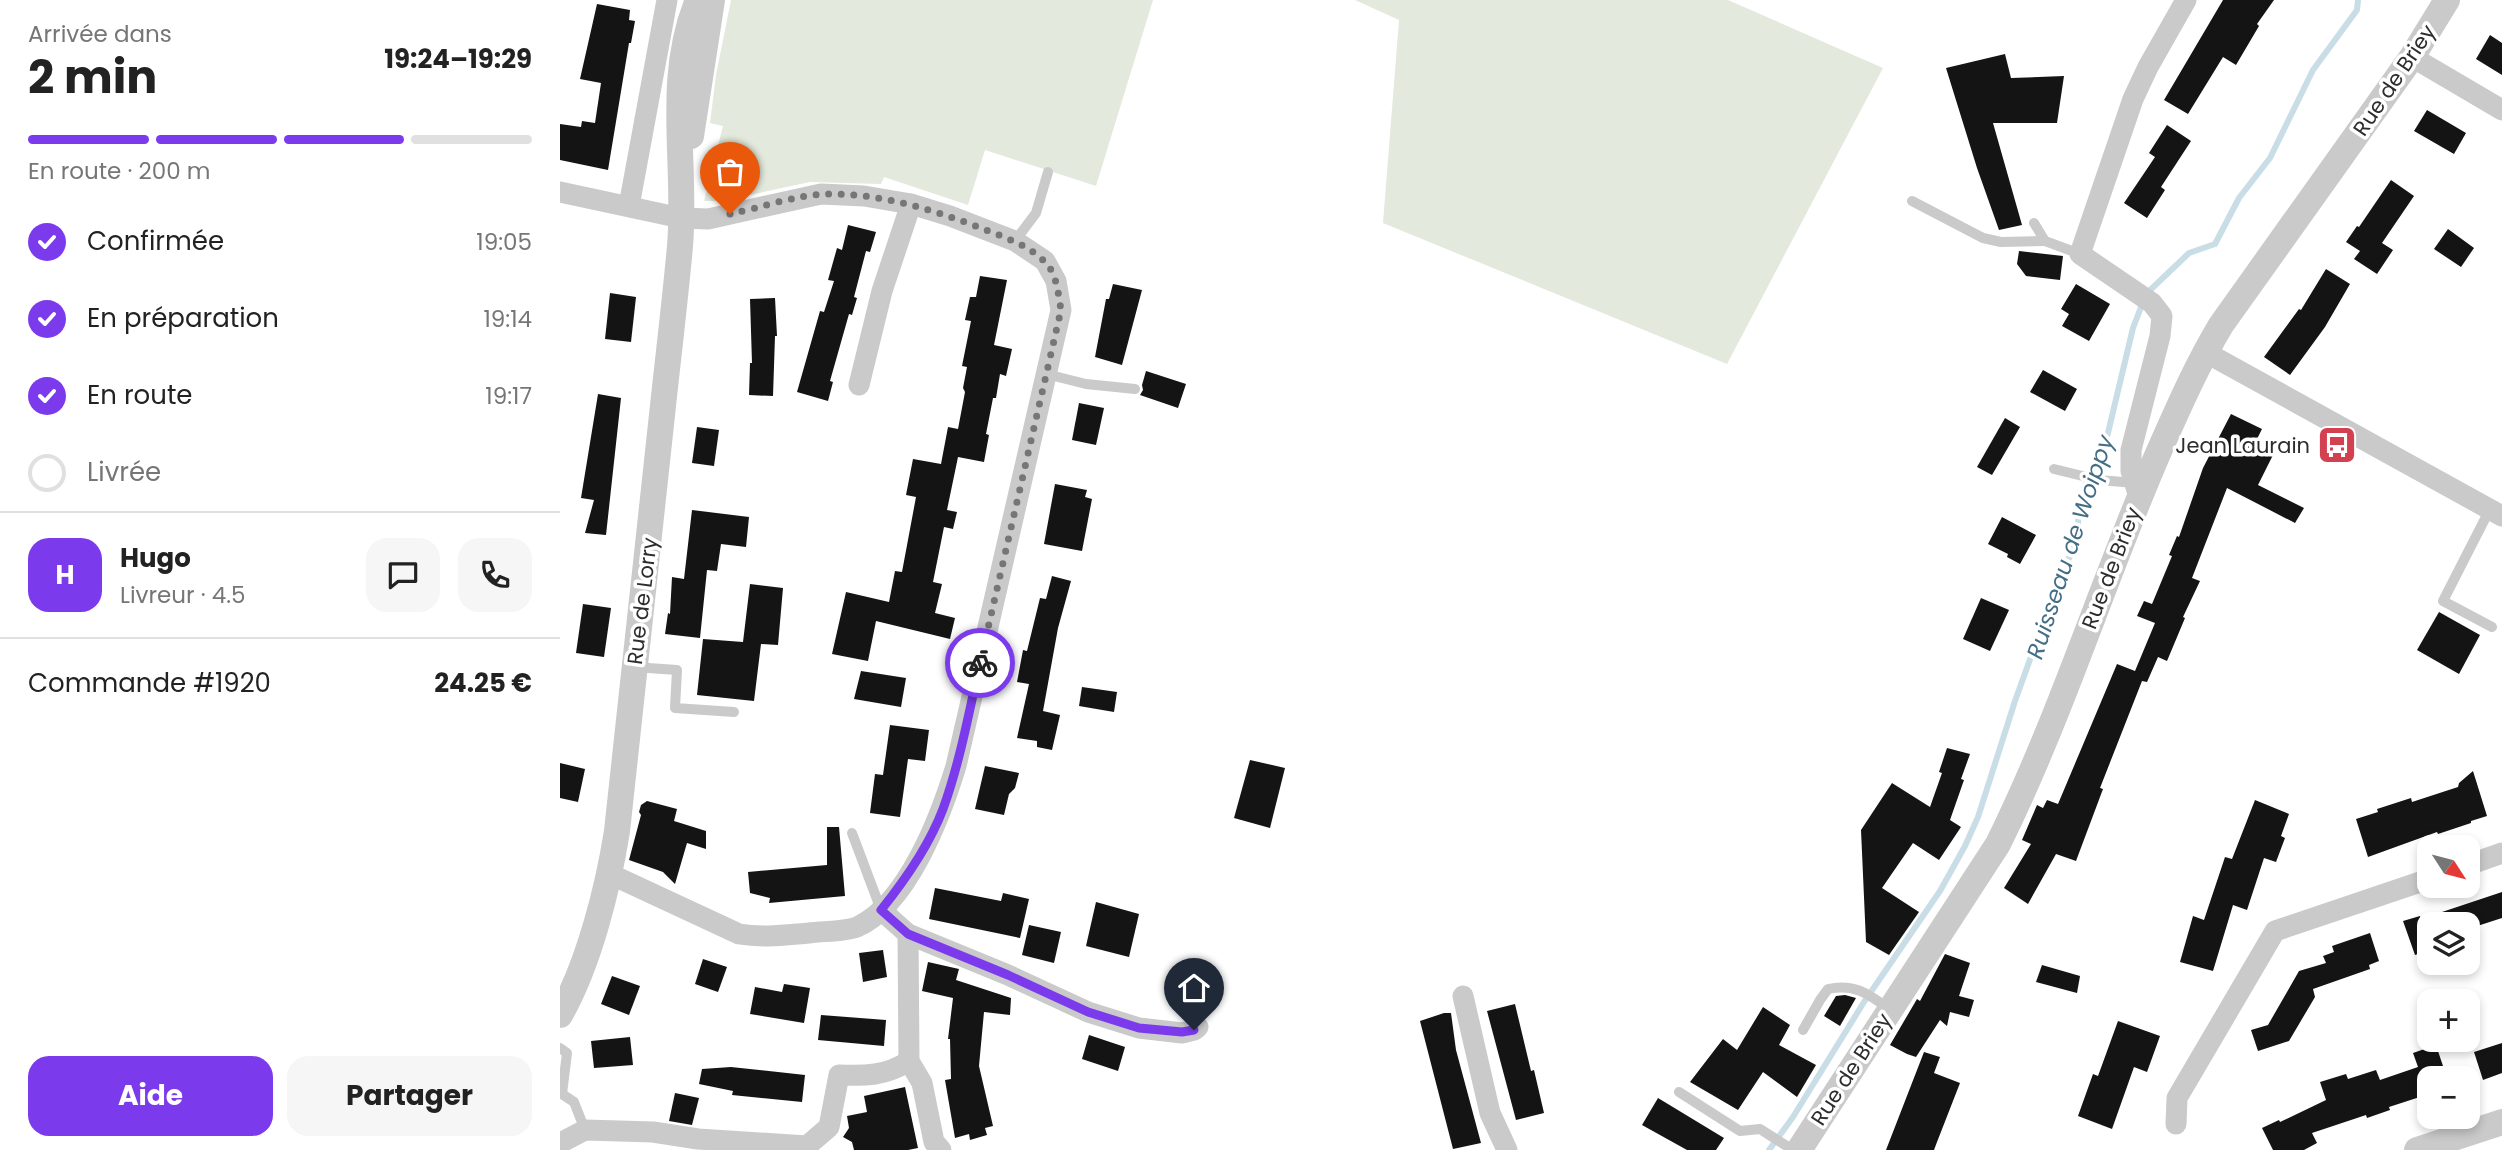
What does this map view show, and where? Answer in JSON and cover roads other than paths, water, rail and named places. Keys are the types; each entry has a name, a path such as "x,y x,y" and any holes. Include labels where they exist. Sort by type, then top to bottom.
{"street":[{"path":"629,206 667,0"},
{"name":"Rue de Lorry","path":"560,1015 575,984 610,874 676,294 682,179 679,80 688,28 698,0"},
{"name":"Rue de Lorry","path":"682,179 698,103 712,0"},
{"path":"2137,490 2130,460 2131,450 2162,323 2160,311 2080,254 2133,99 2153,56 2186,0"},
{"name":"Rue de Briey","path":"1792,1148 1882,1003 1985,867 2013,813 2058,706 2137,490 2205,352 2221,325 2412,57 2447,0"},
{"path":"2412,57 2502,110"},
{"path":"560,192 681,218 708,219 821,194 864,196 911,204 1015,241 1045,261 1056,281 1061,310 956,766 942,811 924,849 881,910 856,927 762,938 739,934 610,874"},
{"path":"859,385 882,291 911,204"},
{"path":"2205,352 2496,512"},
{"path":"2480,861 2502,853"},
{"path":"2176,1124 2177,1098 2276,931 2417,882"},
{"path":"881,910 908,934 1008,975 1088,1012 1127,1025 1182,1032 1199,1027"},
{"path":"908,934 909,1061 922,1083 934,1142 941,1150"},
{"path":"1463,996 1490,1113 1507,1150"},
{"path":"560,1143 585,1130 653,1132 698,1139 807,1146 830,1127 839,1075 874,1076 898,1068 909,1061"},
{"path":"2417,1150 2502,1122"}],"lane":[{"path":"1015,241 1036,213 1048,172"},
{"path":"1912,201 1983,238 2001,242 2045,241 2080,254"},
{"path":"2034,223 2045,241"},
{"path":"1046,374 1086,384 1135,389"},
{"path":"2054,469 2137,490"},
{"path":"2492,626 2442,601 2496,512"},
{"path":"634,667 677,670 674,708 734,712"},
{"path":"852,833 881,910"},
{"path":"1803,1030 1828,989 1850,986 1882,1003"},
{"path":"560,1048 567,1053 562,1094 573,1101 585,1130"},
{"path":"1679,1092 1740,1131 1760,1129 1792,1148"}],"waterway":[{"name":"Ruisseau de Woippy","path":"1769,1150 1793,1117 1864,1002 1940,891 1978,817 2015,701 2077,539 2079,508 2089,472 2107,437 2133,328 2146,294 2189,253 2215,244 2239,198 2270,158 2313,70 2357,10 2358,0"}],"place":[{"name":"Jean Laurain","path":"2337,445"}]}
